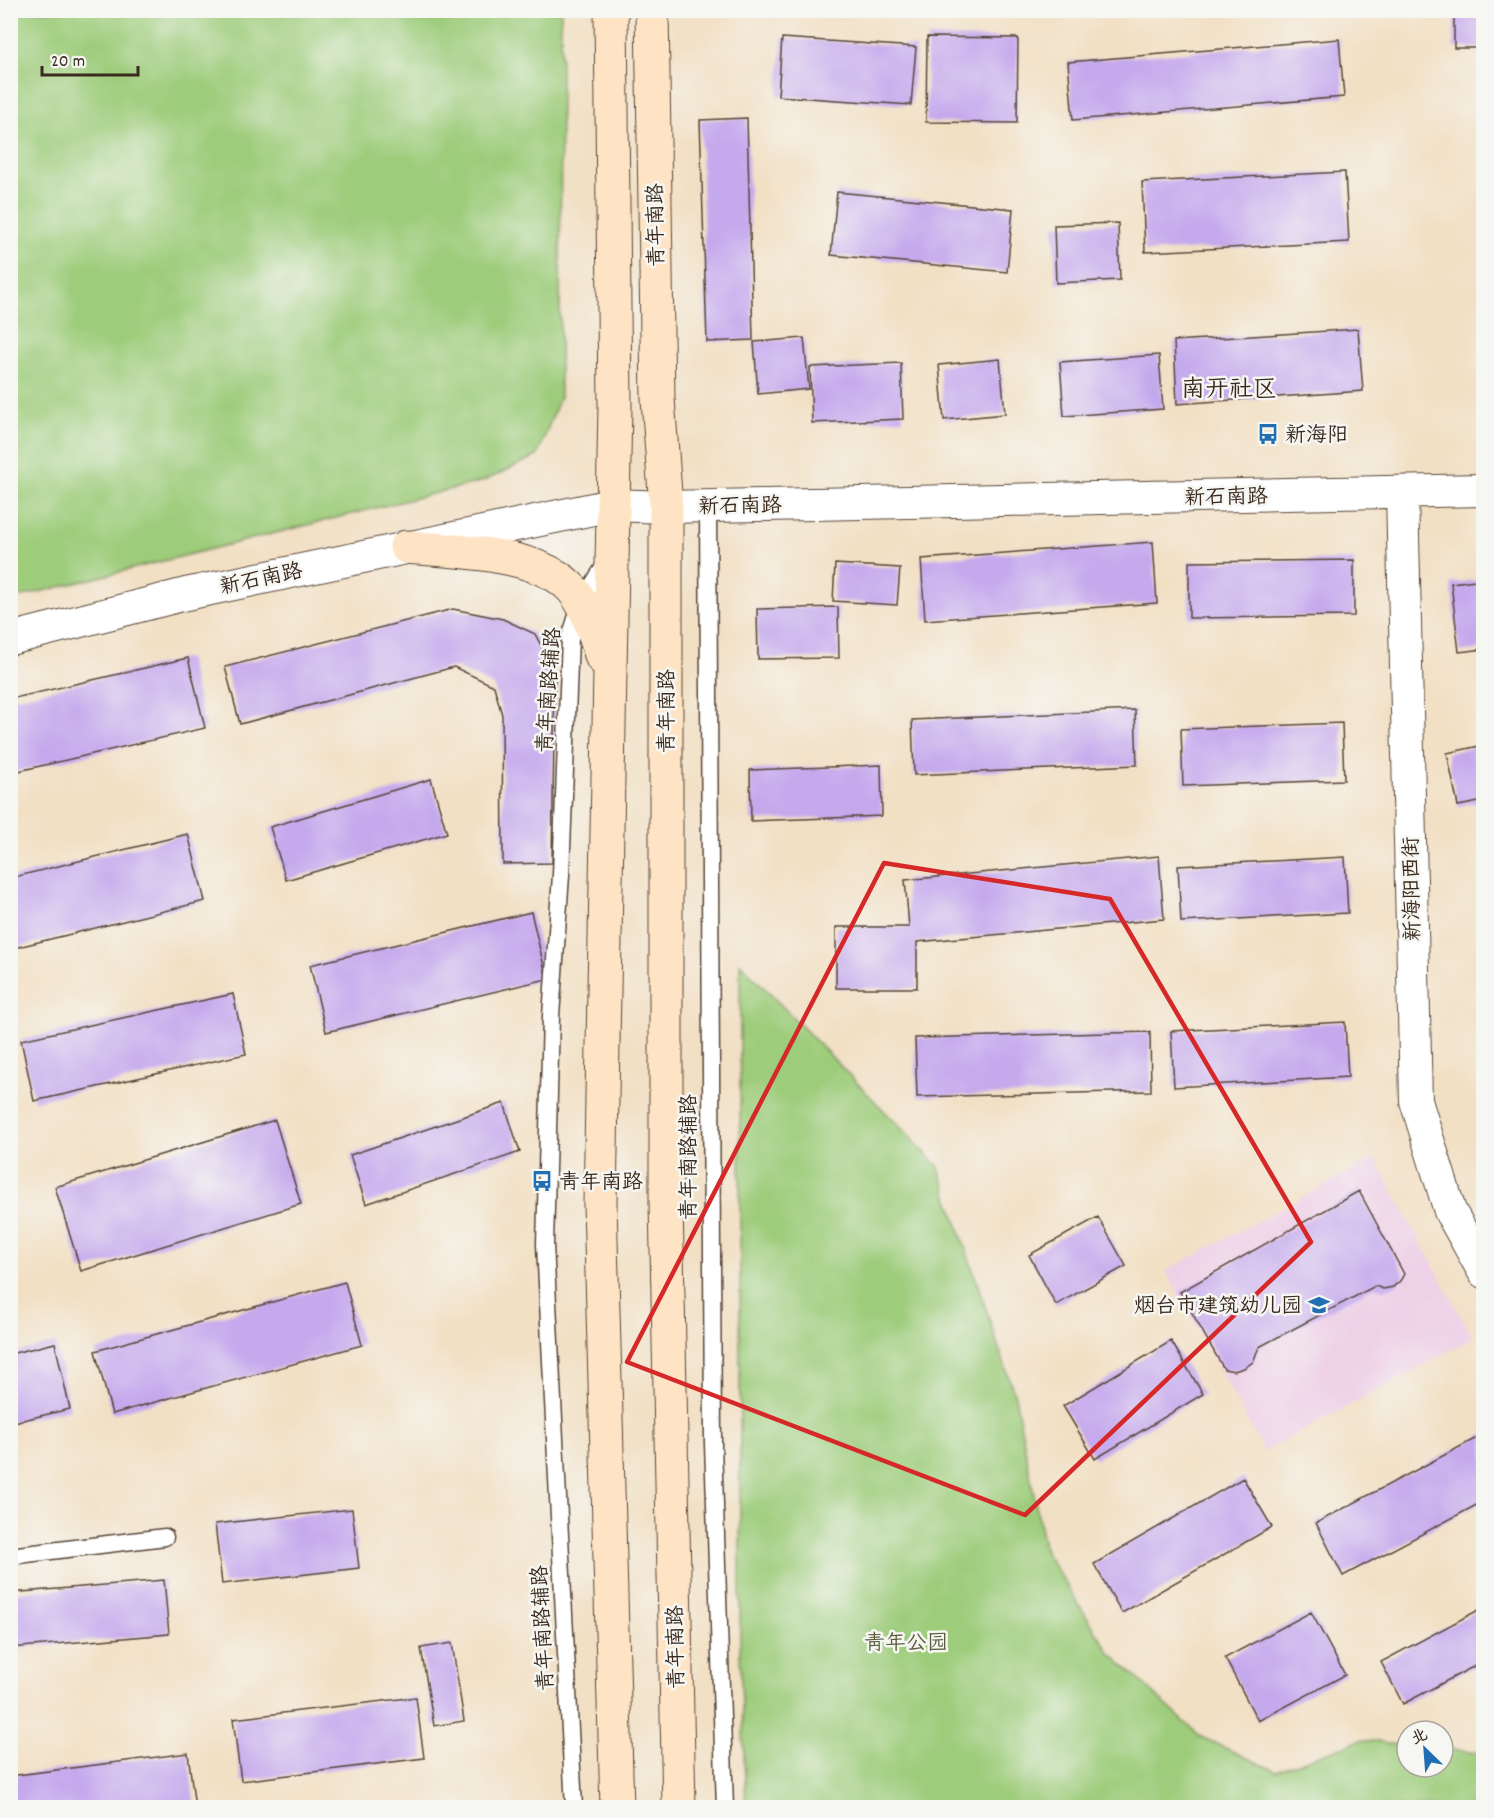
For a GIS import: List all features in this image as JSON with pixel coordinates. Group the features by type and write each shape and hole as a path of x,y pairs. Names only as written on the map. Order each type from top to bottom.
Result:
{"main road":[{"name":"青年南路","path":"611,10 615,405 600,1204 617,1808"},
{"name":"青年南路","path":"652,10 658,399 666,507 666,1203 679,1808"},
{"path":"406,547 456,551 525,564 549,572 563,581 581,603 596,637 609,681"}],"street":[{"name":"新石南路","path":"10,639 186,594 612,505 666,507 1484,490"},
{"name":"新海阳西街","path":"1402,492 1416,1101 1450,1211 1484,1272"}],"lane":[{"name":"青年南路辅路","path":"708,506 712,1444 725,1808"},
{"name":"青年南路辅路","path":"574,1808 545,1245 551,1016 561,875 570,638 581,603 611,556"},
{"path":"10,1556 165,1537"}],"highlighted area":[{"path":"884,863 1110,899 1311,1242 1025,1515 627,1362"}],"shaded area":[{"name":"烟台市建筑幼儿园","path":"1375,1158 1473,1338 1264,1452 1166,1271"}],"green space":[{"path":"10,11 561,11 560,397 537,456 484,481 11,599"},
{"name":"青年公园","path":"740,963 938,1166 1015,1396 1045,1552 1110,1653 1201,1737 1276,1771 1361,1740 1395,1744 1395,1779 1455,1779 1455,1750 1479,1753 1483,1762 1483,1807 746,1807 740,1656"}],"building":[{"path":"1454,10 1484,10 1484,48 1454,48"},
{"path":"927,37 1018,38 1017,123 926,122"},
{"path":"782,38 916,47 911,105 778,96"},
{"path":"1339,39 1344,97 1073,120 1068,62"},
{"path":"747,118 753,340 707,342 700,120"},
{"path":"1345,172 1349,242 1145,252 1142,182"},
{"path":"837,192 1013,209 1007,272 831,255"},
{"path":"1118,223 1120,280 1056,283 1054,225"},
{"path":"1358,329 1363,391 1177,404 1174,341"},
{"path":"804,338 809,389 758,394 754,342"},
{"path":"1159,355 1163,409 1064,416 1060,362"},
{"path":"1000,359 1005,414 944,420 939,365"},
{"path":"901,363 903,419 812,423 810,367"},
{"path":"1153,542 1157,603 925,620 921,559"},
{"path":"1354,560 1354,616 1189,618 1189,562"},
{"path":"835,564 900,568 897,605 833,601"},
{"path":"1484,579 1484,649 1459,652 1451,583"},
{"path":"838,607 839,658 758,659 757,609"},
{"path":"453,609 503,619 535,634 555,672 552,863 503,864 502,715 494,686 454,667 240,724 225,667"},
{"path":"188,658 205,728 10,773 10,699"},
{"path":"1135,710 1137,765 914,775 912,720"},
{"path":"1342,723 1344,780 1183,786 1181,729"},
{"path":"1484,745 1484,801 1458,806 1447,753"},
{"path":"881,765 882,816 751,821 750,770"},
{"path":"431,779 447,833 286,880 270,827"},
{"path":"188,834 205,901 10,949 10,878"},
{"path":"1159,856 1164,919 917,942 917,988 836,988 836,927 909,927 905,880"},
{"path":"1345,857 1348,913 1181,922 1178,866"},
{"path":"531,912 547,979 326,1032 310,965"},
{"path":"233,994 246,1054 34,1101 21,1040"},
{"path":"1345,1022 1348,1077 1174,1087 1171,1031"},
{"path":"1150,1032 1151,1091 917,1097 915,1038"},
{"path":"504,1103 520,1152 366,1204 350,1155"},
{"path":"275,1120 301,1204 81,1271 55,1187"},
{"path":"1359,1191 1404,1274 1400,1281 1393,1287 1383,1289 1375,1286 1259,1347 1253,1362 1244,1368 1234,1371 1224,1369 1180,1292"},
{"path":"1098,1217 1126,1266 1056,1305 1029,1255"},
{"path":"345,1282 362,1345 112,1414 95,1351"},
{"path":"1171,1341 1203,1394 1095,1459 1063,1406"},
{"path":"55,1343 70,1409 10,1423 10,1354"},
{"path":"1484,1434 1484,1501 1343,1576 1316,1523"},
{"path":"1243,1478 1272,1527 1122,1613 1094,1564"},
{"path":"352,1509 359,1568 222,1584 215,1524"},
{"path":"164,1580 169,1634 10,1648 10,1593"},
{"path":"1484,1607 1484,1661 1403,1704 1381,1662"},
{"path":"1311,1612 1345,1675 1258,1721 1225,1658"},
{"path":"452,1643 464,1721 434,1726 421,1648"},
{"path":"416,1697 424,1758 241,1781 233,1719"},
{"path":"188,1753 195,1808 10,1808 10,1776"}],"place":[{"name":"新海阳","path":"1268,434"},
{"name":"青年南路","path":"542,1181"},
{"name":"烟台市建筑幼儿园","path":"1319,1305"}],"district":[{"name":"南开社区","path":"1229,388"}]}
